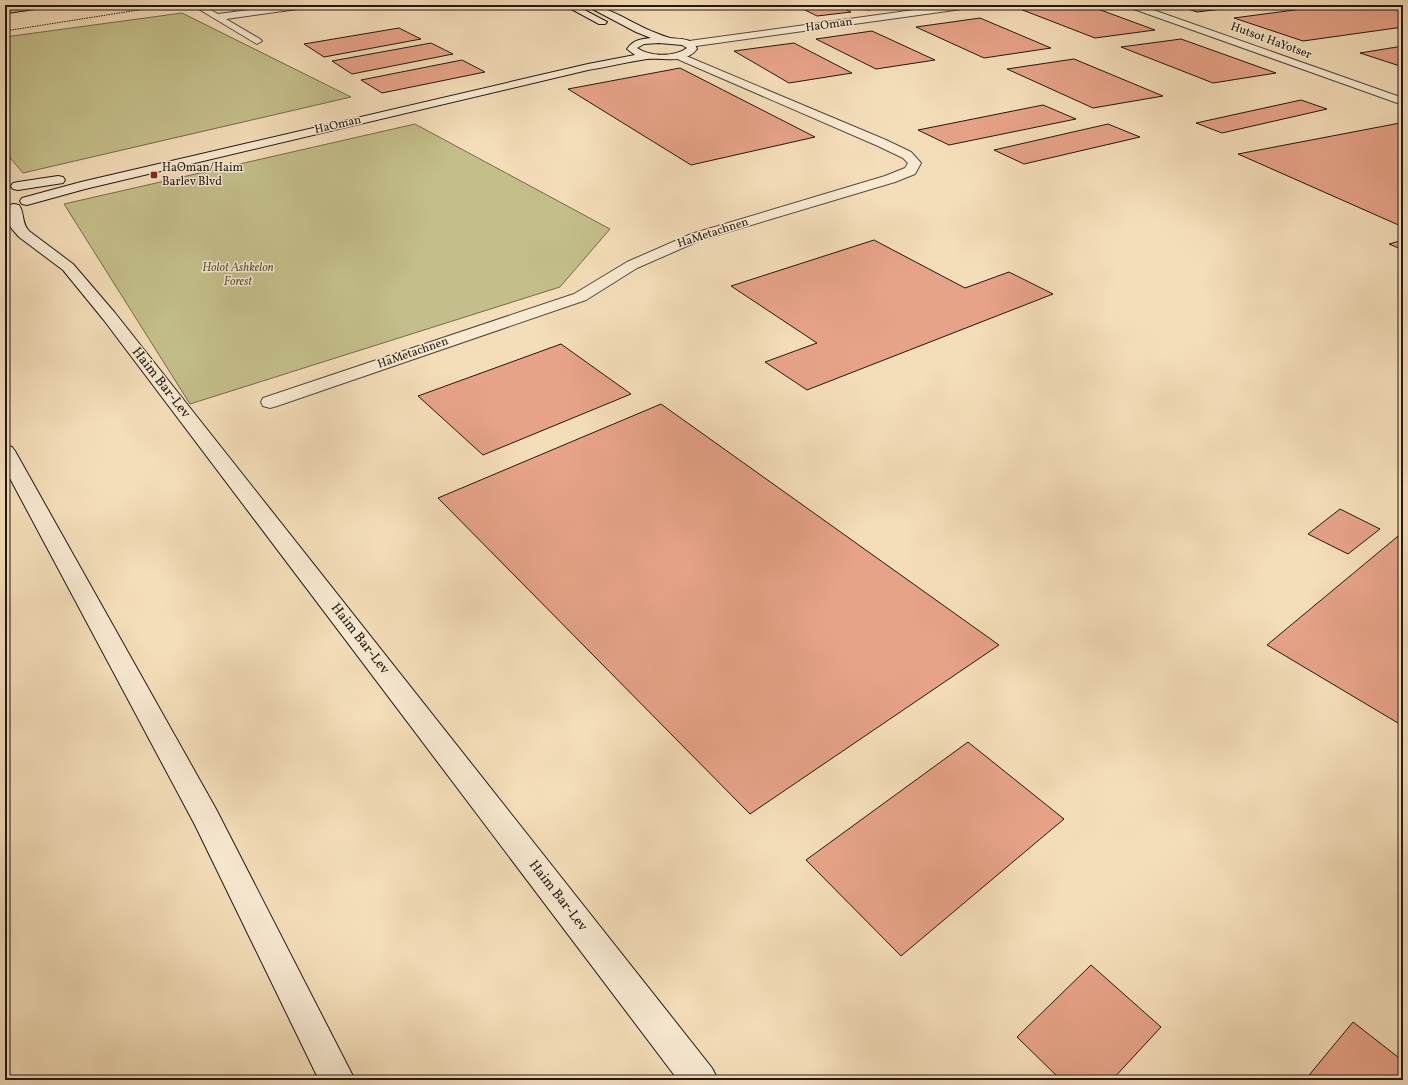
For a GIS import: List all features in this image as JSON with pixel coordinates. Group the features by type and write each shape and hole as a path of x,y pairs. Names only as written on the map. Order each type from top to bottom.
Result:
{"street":[{"path":"196,5 257,41"},
{"path":"218,17 305,5"},
{"path":"568,5 621,32"},
{"path":"589,5 639,30 667,40"},
{"name":"HaOman","path":"11,194 73,177 422,96 635,44 667,40 689,44 969,5"},
{"name":"Hutsot HaYotser","path":"1131,5 1403,102"},
{"path":"635,44 637,54 649,56 679,56 690,52 692,47 689,44"},
{"name":"HaOman","path":"11,194 89,184 588,67 649,56"},
{"name":"HaMetachnen","path":"270,402 580,298 632,265 696,237 890,179 910,171 915,163 907,155 679,56"},
{"name":"Haim Bar-Lev","path":"11,194 17,226 24,234 68,267 109,316 700,1080"},
{"path":"5,451 206,818 337,1080"}],"path":[{"path":"5,31 170,5"}],"green space":[{"path":"182,13 351,97 23,173 5,152 5,37"},
{"name":"Holot Ashkelon Forest","path":"415,124 610,229 560,287 190,404 64,204"}],"building":[{"path":"5,5 64,5 5,14"},
{"path":"229,5 264,5 264,6 233,10"},
{"path":"795,5 836,5 851,12 817,16"},
{"path":"858,5 903,5 868,10"},
{"path":"1050,5 1087,5 1155,30 1095,38 1020,9"},
{"path":"1176,5 1256,5 1197,12"},
{"path":"1332,5 1403,5 1403,27 1303,41 1234,18"},
{"path":"980,18 1051,48 984,58 916,27"},
{"path":"399,28 421,39 324,57 304,44"},
{"path":"872,31 935,60 876,69 816,39"},
{"path":"1181,39 1276,73 1213,83 1121,47"},
{"path":"431,43 453,54 352,74 332,61"},
{"path":"794,43 852,73 789,83 734,51"},
{"path":"1403,46 1403,67 1360,53"},
{"path":"1074,59 1163,96 1093,108 1007,69"},
{"path":"462,60 485,72 382,93 361,80"},
{"path":"680,68 815,137 691,165 568,89"},
{"path":"1301,100 1327,109 1222,133 1196,123"},
{"path":"1043,105 1076,119 949,145 918,130"},
{"path":"1400,123 1403,124 1403,227 1238,154"},
{"path":"1108,124 1140,137 1024,164 994,150"},
{"path":"874,240 965,288 1009,272 1053,294 807,390 765,362 817,343 731,286"},
{"path":"1403,240 1403,250 1389,244"},
{"path":"561,344 631,394 483,455 418,396"},
{"path":"661,404 999,645 750,814 438,498"},
{"path":"1340,509 1380,529 1348,554 1308,534"},
{"path":"1403,532 1403,726 1267,645"},
{"path":"968,742 1064,819 901,956 806,860"},
{"path":"1091,965 1161,1027 1112,1080 1061,1080 1017,1037"},
{"path":"1353,1022 1403,1061 1403,1080 1305,1080"}],"place":[{"name":"HaOman/Haim Barlev Blvd","path":"154,175"}]}
